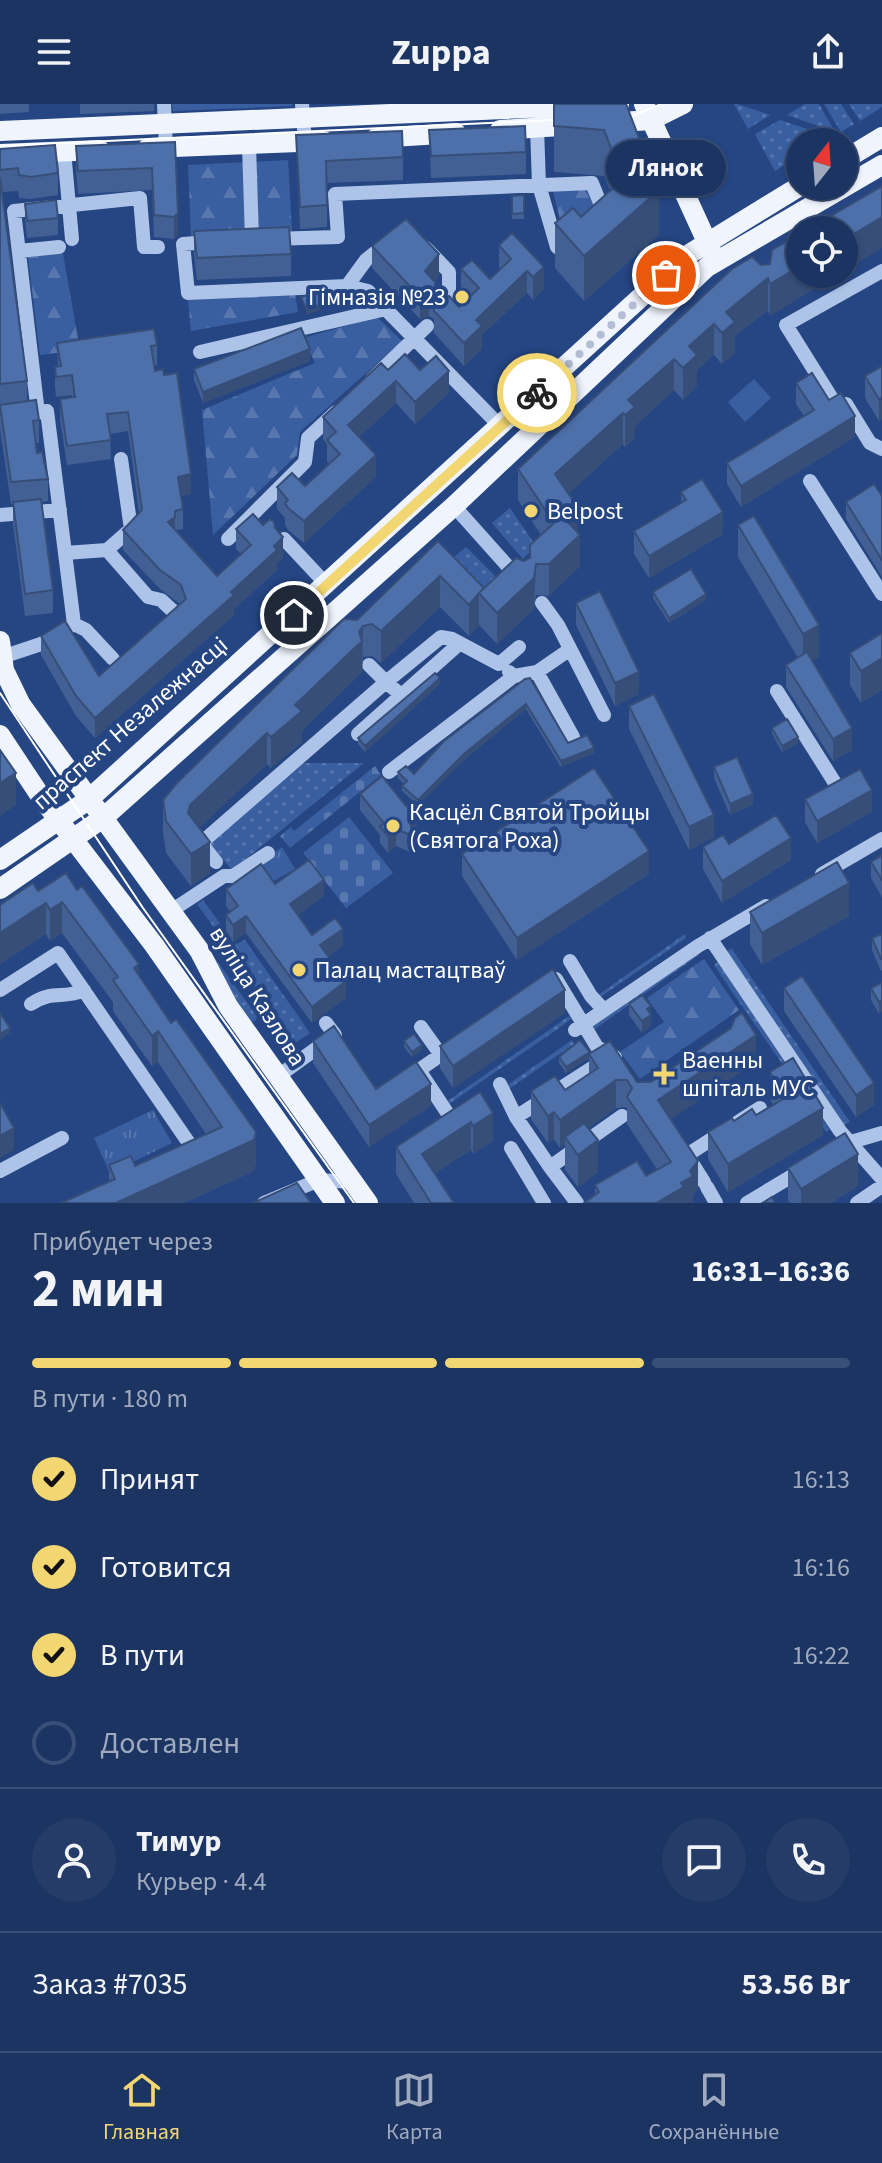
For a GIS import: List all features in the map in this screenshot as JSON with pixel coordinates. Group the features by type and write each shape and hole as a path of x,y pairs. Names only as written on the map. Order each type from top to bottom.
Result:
{"main road":[{"path":"0,131 165,114 619,104"},
{"path":"0,154 249,145 537,128 683,104"},
{"path":"648,112 716,262"},
{"path":"858,152 882,137"},
{"path":"0,889 103,818 332,623 716,262 882,165"},
{"name":"праспект Незалежнасці","path":"0,860 60,822 88,800 686,256 786,194"},
{"name":"вуліца Казлова","path":"1,649 15,696 199,950 228,1006 368,1203"},
{"path":"0,735 60,822 154,945 335,1203"}],"street":[{"path":"303,110 305,142"},
{"path":"165,114 166,148"},
{"path":"537,128 539,185 557,247 581,241"},
{"path":"239,240 249,145"},
{"path":"19,251 66,243 69,204 64,151"},
{"path":"501,427 368,291 347,286 188,293 183,244 338,237 335,194 592,183 607,217 598,225"},
{"path":"38,413 14,211 140,198 144,247 158,247"},
{"path":"347,286 366,260 397,236"},
{"path":"418,239 449,272 449,304 442,311"},
{"path":"735,250 749,267"},
{"path":"882,271 786,325 870,443 882,449"},
{"path":"200,352 386,309"},
{"path":"228,539 263,515 305,462 308,438 427,326"},
{"path":"0,417 47,411 74,624"},
{"path":"65,553 107,550 131,529 121,459"},
{"path":"810,481 882,594"},
{"path":"454,506 523,583"},
{"path":"0,515 60,510"},
{"path":"284,539 327,585"},
{"path":"107,550 148,597 161,600 174,612"},
{"path":"542,603 558,625 604,715"},
{"path":"1,649 41,644 74,624"},
{"path":"74,624 86,630 113,659"},
{"path":"216,862 201,843 441,637 460,643 499,664 514,676"},
{"path":"358,734 460,643"},
{"path":"499,664 519,647"},
{"path":"389,772 514,676 537,672 569,650"},
{"path":"369,665 401,695"},
{"path":"537,672 573,737"},
{"path":"777,691 840,791"},
{"path":"808,882 882,839"},
{"path":"171,911 224,876 233,876 268,853"},
{"path":"579,1027 710,938 780,898"},
{"path":"710,938 841,1146 882,1179"},
{"path":"0,990 58,953 193,1149 166,1161"},
{"path":"570,961 591,996 604,1010"},
{"path":"516,1117 617,1060 597,1047 579,1027 555,976 543,984"},
{"path":"31,1004 48,993 73,995 84,990"},
{"path":"277,1077 335,1035 326,1023"},
{"path":"421,1027 441,1055"},
{"path":"450,1117 412,1074 463,1040"},
{"path":"500,1084 516,1117 577,1203"},
{"path":"716,1203 687,1155 760,1108"},
{"path":"550,1167 622,1116"},
{"path":"841,1146 882,1133"},
{"path":"0,1171 62,1138"},
{"path":"511,1148 544,1203"},
{"path":"747,1203 810,1165"},
{"path":"264,1203 319,1180 351,1182"},
{"path":"857,1203 882,1186"}],"green space":[{"path":"172,104 292,104 292,106 173,111"},
{"path":"734,104 737,104 770,115 748,129"},
{"path":"805,104 819,104 833,128 824,128 787,115"},
{"path":"824,104 841,104 854,124 839,128"},
{"path":"849,104 882,104 882,107 860,121"},
{"path":"780,120 804,128 786,128 786,164 775,171 755,134"},
{"path":"288,160 292,231 191,236 188,165"},
{"path":"588,185 601,217 565,240 552,187"},
{"path":"63,254 80,350 40,355 28,257"},
{"path":"295,294 298,312 191,331 188,300"},
{"path":"377,317 402,341 300,432 297,455 213,535 202,410 315,363 303,338"},
{"path":"754,379 771,398 745,422 728,402"},
{"path":"510,508 536,546 523,559 492,523"},
{"path":"466,547 501,582 482,600 446,564"},
{"path":"304,763 364,763 232,870 208,843"},
{"path":"375,766 381,775 290,848 280,836 291,827 294,831"},
{"path":"349,817 393,873 346,908 303,853"},
{"path":"282,847 295,869 270,883 229,896 226,891"},
{"path":"203,900 224,929 218,933 197,904"},
{"path":"685,934 686,938 600,997 598,995"},
{"path":"245,940 310,1033 295,1043 227,948"},
{"path":"732,949 850,1122 843,1125 726,951"},
{"path":"209,950 257,1016 256,1020 248,1024"},
{"path":"698,952 699,955 592,1031 593,1023"},
{"path":"704,959 739,1010 640,1079 620,1052 664,1022 647,998"},
{"path":"718,962 830,1130 826,1132 714,965"},
{"path":"569,1016 571,1019 559,1028 449,1104 446,1102"},
{"path":"572,1040 574,1044 506,1091 506,1086"},
{"path":"153,1110 172,1143 110,1173 94,1138"}],"building":[{"path":"554,104 626,104 659,190 584,256 555,223 573,208 581,217 623,179 604,130 554,126"},
{"path":"525,126 526,152 431,156 429,130"},
{"path":"402,131 403,157 326,161 327,205 300,207 296,135"},
{"path":"175,142 178,213 174,217 154,215 152,168 78,171 76,146"},
{"path":"55,145 58,173 31,177 19,175 18,168 0,170 0,149"},
{"path":"0,178 27,381 0,384"},
{"path":"882,186 882,217 858,232 858,216 831,216"},
{"path":"524,195 524,213 512,214 512,196"},
{"path":"56,200 58,218 27,221 25,204"},
{"path":"406,219 439,254 425,271 435,282 434,295 440,299 449,296 459,307 479,288 461,269 472,260 490,279 511,259 499,245 512,233 544,267 533,277 527,271 476,320 482,326 464,343 434,311 435,298 429,294 420,297 372,246"},
{"path":"289,227 291,254 197,258 194,231"},
{"path":"786,242 786,274 770,284 768,278 726,312 735,322 722,333 714,324 689,346 697,355 683,368 674,359 628,400 635,407 625,415 623,413 555,474 578,508 564,518 580,535 549,564 536,564 534,578 497,613 479,593 469,605 440,576 381,631 372,624 363,626 359,632 362,641 295,705 302,711 271,737 267,733 190,805 188,813 210,842 191,854 166,821 163,800 176,784 344,619 357,620 438,541 484,588 480,592 516,558 524,561 530,558 530,545 554,523 518,469 732,269 752,257 761,265 770,264 772,250"},
{"path":"319,292 323,304 306,309 301,297"},
{"path":"301,328 310,349 203,392 194,369"},
{"path":"154,329 157,345 151,346 155,371 163,369 164,375 177,373 191,474 178,477 183,509 175,511 175,517 168,522 217,576 251,545 236,529 253,514 263,525 270,519 274,522 283,537 274,546 277,550 231,592 234,595 95,718 76,696 41,636 65,621 99,676 186,599 181,585 160,570 123,530 142,510 128,412 107,414 111,440 67,446 60,399 75,397 72,375 56,377 55,367 61,366 57,343"},
{"path":"405,354 420,370 436,356 449,371 415,402 396,381 348,425 376,455 304,521 288,508 285,503 288,500 277,487 292,473 305,486 340,454 327,440 336,432 323,417 381,363 388,370"},
{"path":"882,366 882,397 879,399 865,376"},
{"path":"812,373 829,400 841,393 855,416 741,486 727,463 814,410 796,383"},
{"path":"36,400 39,420 33,421 37,453 42,452 48,479 11,482 0,405"},
{"path":"702,479 723,512 649,556 634,531 686,500 681,492"},
{"path":"874,484 882,496 882,560 846,502"},
{"path":"41,499 53,590 25,594 13,502"},
{"path":"754,516 819,625 803,634 738,525"},
{"path":"691,569 706,594 669,618 653,592"},
{"path":"600,591 639,672 615,683 576,603"},
{"path":"882,633 882,658 861,671 850,653"},
{"path":"807,652 852,728 833,739 786,665"},
{"path":"435,673 440,678 365,746 358,738"},
{"path":"530,678 568,743 587,735 594,748 561,761 526,704 465,753 418,800 402,786 407,781 398,772 406,766 414,774 444,741"},
{"path":"654,694 714,815 689,827 629,706"},
{"path":"787,719 798,737 782,746 772,728"},
{"path":"0,750 16,773 0,783"},
{"path":"737,757 753,794 730,804 714,767"},
{"path":"594,768 649,851 517,938 462,854"},
{"path":"860,769 872,790 817,821 805,799"},
{"path":"382,776 406,806 409,803 417,813 409,818 413,836 396,829 388,836 380,826 384,823 360,794"},
{"path":"776,815 791,838 722,881 703,847 723,835 729,844"},
{"path":"882,855 882,880 871,862"},
{"name":"Палац мастацтваў","path":"309,860 324,880 290,904 312,935 335,918 343,929 320,945 346,981 312,1007 246,916 233,925 226,915 238,906 226,889 261,864 275,884"},
{"path":"837,862 849,883 762,933 750,912"},
{"path":"66,873 77,890 82,886 139,964 134,968 171,1023 176,1019 256,1132 254,1140 116,1203 61,1203 115,1179 109,1165 131,1156 135,1166 222,1127 158,1031 152,1036 113,980 118,977 62,902 50,910 46,903 0,933 0,905 33,883 38,891"},
{"path":"882,934 882,959 881,959 872,938"},
{"path":"553,969 565,990 453,1066 440,1046"},
{"path":"802,976 874,1083 856,1095 784,988"},
{"path":"881,983 882,1001 879,1002 871,988"},
{"path":"642,995 651,1006 647,1009 651,1015 642,1021 629,1004"},
{"path":"0,1013 10,1028 0,1034"},
{"path":"742,1013 756,1035 658,1100 698,1161 690,1171 693,1176 681,1183 684,1187 656,1203 584,1203 599,1192 595,1185 637,1161 646,1176 671,1162 627,1097 632,1088 627,1080 616,1080 560,1120 554,1112 548,1116 531,1091 555,1076 565,1090 598,1068 589,1054 610,1041 637,1082 651,1082 731,1028 735,1018"},
{"path":"334,1026 376,1089 416,1062 431,1084 369,1125 313,1041"},
{"path":"414,1034 422,1045 412,1052 404,1041"},
{"path":"580,1040 590,1052 566,1067 559,1057"},
{"path":"793,1058 823,1108 728,1164 708,1132 752,1109 756,1115 785,1098 770,1072"},
{"path":"480,1092 493,1113 473,1126 471,1122 422,1154 454,1203 431,1203 396,1147"},
{"path":"0,1103 14,1128 0,1136"},
{"path":"584,1123 598,1140 578,1155 565,1137"},
{"path":"845,1133 858,1154 801,1189 788,1168"},
{"path":"297,1183 311,1203 253,1203"}],"tram line":[{"path":"607,118 630,117 661,104"},
{"path":"0,146 575,119"},
{"path":"0,693 143,908 354,1203"}],"way so far":[{"path":"537,393 666,275"}],"place":[{"name":"Лянок","path":"666,275"},
{"name":"Гімназія №23","path":"462,297"},
{"name":"Belpost","path":"531,511"},
{"name":"Касцёл Святой Тройцы (Святога Роха)","path":"393,826"},
{"name":"Палац мастацтваў","path":"299,970"},
{"name":"Ваенны шпіталь МУС","path":"664,1074"}],"route":[{"path":"294,615 537,393"}]}
